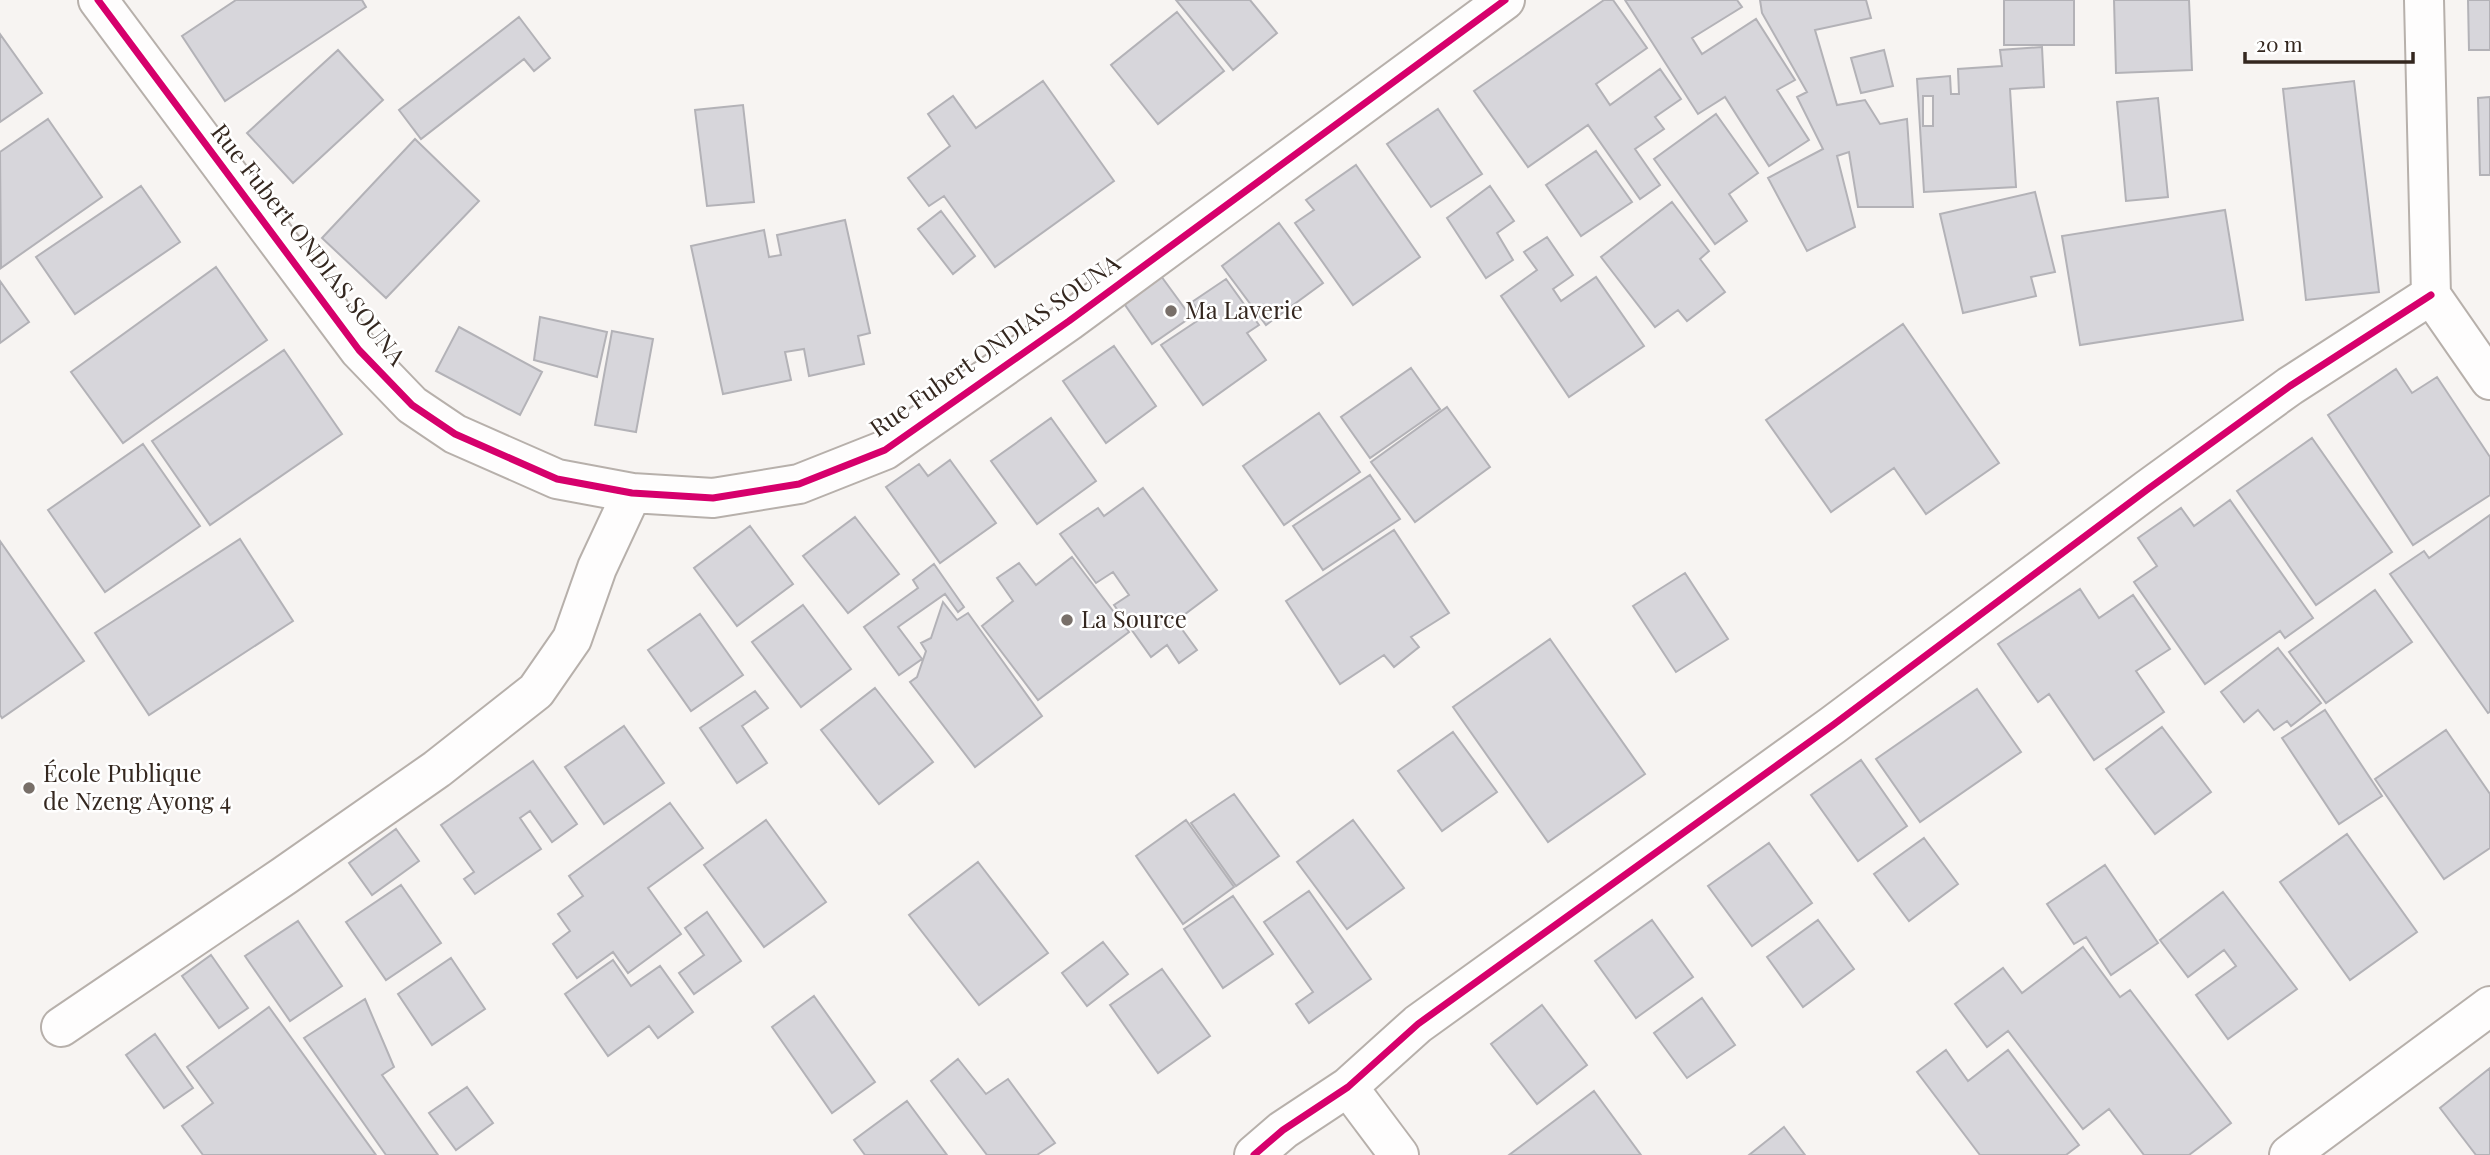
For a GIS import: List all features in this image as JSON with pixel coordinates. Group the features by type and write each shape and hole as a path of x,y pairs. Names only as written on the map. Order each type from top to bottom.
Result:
{"street":[{"name":"Rue Fubert ONDIAS SOUNA","path":"98,0 359,350 412,405 455,434 557,479 632,493 713,498 799,484 885,450 1069,321 1505,0"},
{"path":"2424,0 2431,295 2490,380"},
{"path":"1254,1155 1283,1130 1349,1087 1418,1024 1833,725 2148,489 2290,386 2431,295"},
{"path":"61,1027 437,769 536,691 572,639 597,568 632,493"},
{"path":"2289,1155 2490,1006"},
{"path":"1349,1087 1399,1155"}],"building":[{"path":"236,0 362,0 366,7 225,101 182,36"},
{"path":"1176,0 1250,0 1277,33 1233,70"},
{"path":"1604,0 1613,0 1647,48 1596,84 1610,105 1660,69 1681,99 1655,117 1664,129 1635,149 1660,185 1640,199 1588,125 1528,167 1474,91"},
{"path":"1625,0 1737,0 1742,7 1692,38 1702,54 1756,19 1795,80 1777,90 1809,140 1769,166 1725,97 1698,114"},
{"path":"1760,0 1866,0 1871,18 1815,30 1837,105 1865,100 1880,124 1907,119 1913,207 1858,207 1849,152 1837,156 1855,227 1807,251 1768,178 1823,149 1797,97 1807,92 1762,13"},
{"path":"2004,0 2074,0 2074,45 2004,45"},
{"path":"2114,0 2189,0 2192,70 2116,73"},
{"path":"2468,0 2490,0 2490,50 2469,50"},
{"path":"1177,12 1224,71 1158,124 1111,65"},
{"path":"519,17 550,58 534,71 524,59 421,139 399,110"},
{"path":"0,34 42,93 0,122"},
{"path":"2042,47 2044,87 2010,89 2016,187 1924,192 1917,79 1950,76 1951,94 1959,94 1958,69 2002,66 2000,50","holes":["1923,96 1933,96 1933,126 1923,126"]},
{"path":"338,50 383,100 293,183 247,133"},
{"path":"1884,50 1893,86 1861,93 1851,58"},
{"path":"1043,81 1114,181 995,267 944,196 929,206 908,178 950,146 928,114 953,96 976,128"},
{"path":"2354,81 2379,292 2306,300 2283,89"},
{"path":"2490,97 2490,175 2480,175 2478,98"},
{"path":"2158,98 2168,197 2126,201 2117,102"},
{"path":"743,105 754,202 707,206 695,110"},
{"path":"1438,109 1482,174 1431,207 1387,144"},
{"path":"1716,114 1758,173 1729,194 1747,221 1715,244 1654,159"},
{"path":"48,119 102,197 1,268 0,152"},
{"path":"415,139 479,201 386,298 322,238"},
{"path":"1596,151 1632,202 1581,236 1546,185"},
{"path":"1356,165 1420,257 1353,305 1295,223 1314,210 1306,200"},
{"path":"141,186 180,242 75,314 36,257"},
{"path":"1490,186 1514,221 1497,233 1513,260 1486,278 1447,218"},
{"path":"2035,192 2055,272 2031,277 2036,296 1963,313 1940,214"},
{"path":"1672,202 1709,251 1700,259 1725,292 1687,321 1678,310 1655,327 1601,257"},
{"path":"2225,210 2243,320 2080,345 2062,236"},
{"path":"941,211 975,256 953,274 918,229"},
{"path":"845,220 870,333 858,336 864,364 809,376 804,349 785,352 791,380 723,394 691,246 764,230 769,257 781,255 777,235"},
{"path":"1279,223 1323,283 1266,325 1222,266"},
{"path":"1547,237 1573,275 1553,289 1561,301 1596,277 1644,346 1569,397 1501,296 1537,270 1524,252"},
{"path":"216,267 267,340 123,443 71,372"},
{"path":"1161,276 1191,317 1152,344 1123,302"},
{"path":"1226,279 1259,325 1247,333 1266,360 1203,405 1161,345 1203,317 1192,302"},
{"path":"0,281 29,322 0,343"},
{"path":"540,317 607,332 597,377 534,360"},
{"path":"1903,324 1999,463 1926,514 1894,468 1831,512 1766,420"},
{"path":"459,327 542,372 520,415 436,371"},
{"path":"612,331 653,339 636,432 595,425"},
{"path":"1114,346 1156,406 1106,443 1063,381"},
{"path":"284,350 342,434 210,525 152,441"},
{"path":"1411,368 1440,409 1370,458 1341,417"},
{"path":"2396,369 2412,393 2437,377 2490,457 2490,495 2413,545 2328,415"},
{"path":"1447,407 1490,467 1415,522 1371,462"},
{"path":"1319,413 1360,472 1284,525 1243,466"},
{"path":"1051,418 1096,481 1037,524 991,461"},
{"path":"2312,438 2392,552 2316,605 2237,491"},
{"path":"143,444 200,526 105,592 48,510"},
{"path":"950,460 996,523 940,563 886,487 919,464 928,476"},
{"path":"1370,475 1400,519 1323,570 1293,526"},
{"path":"1143,488 1217,590 1176,621 1197,650 1179,663 1167,645 1151,657 1114,605 1129,595 1113,572 1096,583 1060,534 1098,508 1104,516"},
{"path":"2230,500 2313,618 2285,638 2280,631 2205,684 2134,582 2157,566 2138,538 2181,508 2194,526"},
{"path":"2490,515 2488,713 2390,574 2424,551 2429,558"},
{"path":"855,517 899,574 848,613 803,556"},
{"path":"750,526 793,584 737,626 694,568"},
{"path":"1394,530 1449,613 1411,637 1419,647 1394,667 1384,655 1340,684 1286,601"},
{"path":"240,539 293,621 149,715 95,633"},
{"path":"0,541 84,661 2,718 0,715"},
{"path":"1072,557 1129,632 1038,700 982,626 1013,601 997,578 1019,563 1036,585"},
{"path":"934,564 964,607 958,612 945,594 898,627 922,659 899,675 864,627 918,588 913,580"},
{"path":"1685,573 1728,639 1676,672 1633,606"},
{"path":"2080,589 2099,618 2133,595 2170,649 2136,671 2164,712 2094,760 2049,694 2038,702 1998,644"},
{"path":"2375,590 2412,642 2326,703 2289,652"},
{"path":"943,602 957,620 968,613 1042,716 975,767 910,682 917,677 926,651 921,643 931,638"},
{"path":"803,605 851,669 801,707 752,642"},
{"path":"700,614 743,675 691,711 648,650"},
{"path":"1550,639 1645,774 1548,842 1453,707"},
{"path":"2278,648 2321,703 2291,726 2287,721 2274,730 2258,710 2244,722 2221,692"},
{"path":"875,688 933,762 879,804 821,730"},
{"path":"1977,689 2021,752 1920,822 1876,759"},
{"path":"755,691 768,708 742,726 767,763 737,783 700,728"},
{"path":"2325,710 2382,796 2339,824 2282,738"},
{"path":"624,726 664,783 604,824 565,767"},
{"path":"2162,727 2211,792 2155,834 2106,769"},
{"path":"2446,730 2490,794 2490,848 2444,879 2375,779"},
{"path":"1453,732 1497,792 1442,831 1398,771"},
{"path":"1861,760 1907,826 1858,861 1811,795"},
{"path":"533,761 577,824 552,842 530,811 520,818 541,849 475,894 464,879 474,872 441,825"},
{"path":"1234,794 1279,856 1236,886 1191,823"},
{"path":"670,803 703,848 648,888 681,934 628,973 613,952 577,978 553,944 570,931 558,914 583,896 569,876"},
{"path":"766,820 826,902 764,947 704,865"},
{"path":"1186,820 1234,887 1183,924 1136,856"},
{"path":"1353,820 1404,888 1347,929 1297,862"},
{"path":"396,829 419,861 372,895 349,863"},
{"path":"2347,834 2417,932 2350,980 2280,882"},
{"path":"1924,838 1958,884 1909,921 1874,874"},
{"path":"1769,843 1812,903 1752,946 1708,886"},
{"path":"978,862 1048,953 979,1005 909,915"},
{"path":"2105,865 2158,943 2111,975 2086,937 2074,944 2047,904"},
{"path":"401,885 441,943 386,980 346,922"},
{"path":"1309,891 1371,979 1309,1023 1296,1004 1313,992 1264,922"},
{"path":"2223,892 2297,989 2228,1039 2196,995 2236,966 2224,950 2188,977 2160,940"},
{"path":"1233,896 1273,954 1223,988 1184,929"},
{"path":"707,912 741,961 694,994 679,973 704,955 685,928"},
{"path":"1652,920 1693,977 1636,1018 1595,961"},
{"path":"1818,920 1854,969 1803,1007 1767,957"},
{"path":"298,921 342,986 290,1021 245,956"},
{"path":"1103,942 1128,974 1087,1006 1062,973"},
{"path":"2083,947 2120,997 2130,990 2231,1123 2189,1155 2144,1155 2109,1109 2083,1129 2008,1031 1987,1047 1955,1004 2003,968 2022,993"},
{"path":"211,955 248,1008 219,1028 182,976"},
{"path":"451,958 485,1009 432,1045 398,994"},
{"path":"613,960 631,986 660,966 693,1012 658,1038 649,1026 608,1056 565,994"},
{"path":"1162,969 1210,1036 1158,1073 1110,1005"},
{"path":"814,996 875,1082 832,1113 772,1027"},
{"path":"1702,998 1735,1045 1687,1078 1654,1033"},
{"path":"365,999 394,1067 382,1075 438,1155 386,1155 304,1038"},
{"path":"1542,1005 1587,1065 1537,1104 1491,1044"},
{"path":"269,1007 376,1155 203,1155 182,1126 213,1103 187,1067"},
{"path":"155,1034 193,1088 164,1108 126,1055"},
{"path":"1946,1050 1968,1081 2008,1050 2079,1145 2066,1155 1980,1155 1917,1072"},
{"path":"958,1059 986,1094 1008,1079 1055,1143 1037,1155 987,1155 931,1081"},
{"path":"2490,1068 2490,1155 2476,1155 2440,1108"},
{"path":"467,1087 493,1123 456,1150 429,1113"},
{"path":"1594,1091 1641,1155 1509,1155"},
{"path":"907,1101 947,1155 865,1155 854,1140"},
{"path":"1784,1127 1805,1155 1749,1155"}],"cycle path":[{"path":"98,0 359,350 412,405 455,434 557,479 632,493 713,498 799,484 885,450 1069,321 1505,0"},
{"path":"1254,1155 1283,1130 1348,1087 1418,1024 1833,725 2148,489 2290,386 2431,295"}],"place":[{"name":"Ma Laverie","path":"1171,311"},
{"name":"La Source","path":"1067,620"},
{"name":"École Publique de Nzeng Ayong 4","path":"29,788"}]}
